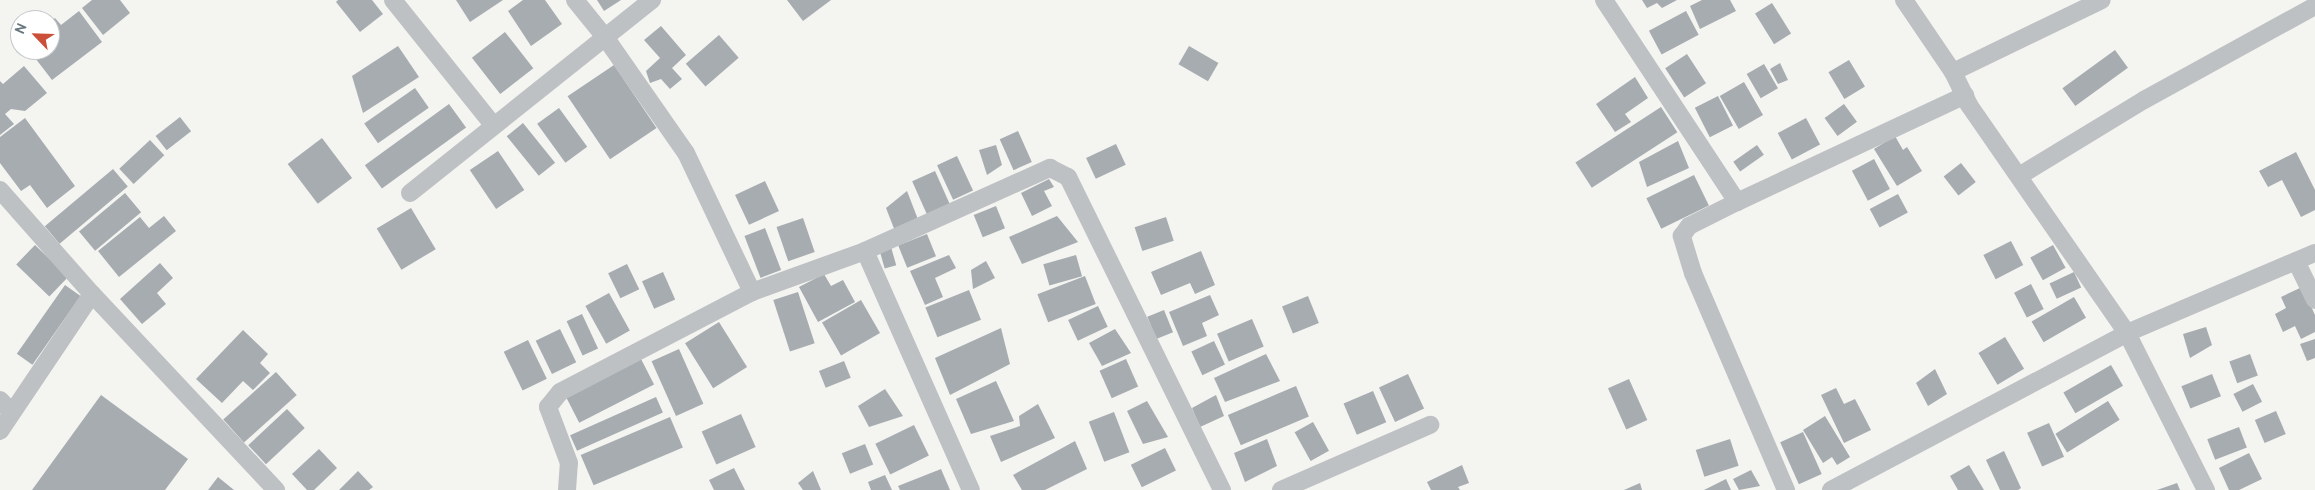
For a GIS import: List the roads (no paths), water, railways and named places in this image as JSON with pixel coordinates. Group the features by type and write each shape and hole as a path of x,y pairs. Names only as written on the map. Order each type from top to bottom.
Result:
{"street":[{"path":"393,0 494,126"},
{"path":"575,0 606,37 686,153 752,292"},
{"path":"410,193 652,0"},
{"path":"1604,0 1737,202"},
{"path":"1904,0 1953,72 1966,95 1969,106 2127,333 2206,490"},
{"path":"1953,72 2102,0"},
{"path":"2019,176 2144,100 2315,6"},
{"path":"1786,490 1681,242 1689,226 1966,95"},
{"path":"567,490 569,463 548,415 552,399 752,292 865,251 1044,169 1061,171 1068,177 1222,490"},
{"path":"0,190 92,294 276,490"},
{"path":"865,251 971,490"},
{"path":"1831,490 2127,333 2315,253"},
{"path":"2296,261 2315,300"},
{"path":"0,431 6,406 92,294"},
{"path":"1281,490 1430,425"}]}
